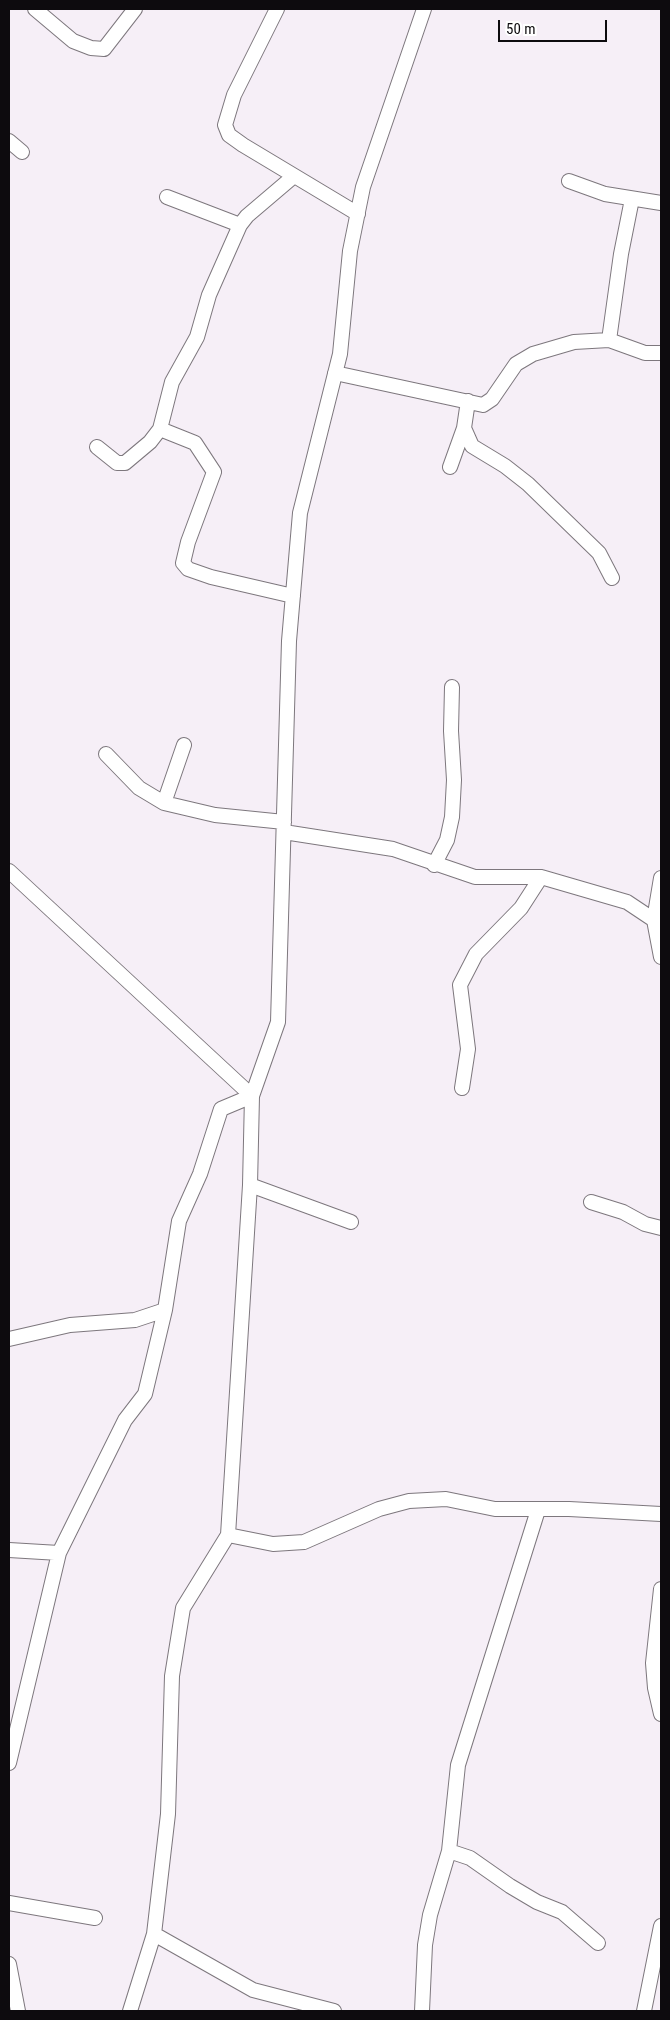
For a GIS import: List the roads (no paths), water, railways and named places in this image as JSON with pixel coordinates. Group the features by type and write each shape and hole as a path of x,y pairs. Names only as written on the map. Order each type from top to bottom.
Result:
{"street":[{"path":"35,9 73,41 91,48 104,49 134,9"},
{"path":"277,9 234,95 225,125 229,135 358,214"},
{"path":"130,2011 154,1934 168,1814 172,1676 183,1608 228,1535 250,1185 252,1096 278,1022 289,641 300,513 340,354 350,251 363,187 389,106 424,9"},
{"path":"9,141 22,152"},
{"path":"97,447 117,463 125,463 150,442 160,429 172,382 197,338 209,296 240,225 247,216 294,176"},
{"path":"569,182 605,194 661,202"},
{"path":"168,197 240,225"},
{"path":"609,340 621,254 632,199"},
{"path":"335,373 483,405 492,399 516,364 533,354 574,342 609,340 645,353 661,353"},
{"path":"450,468 464,428 468,402"},
{"path":"464,428 472,446 505,466 528,484 599,553 612,578"},
{"path":"160,429 195,443 214,472 188,542 183,563 188,569 211,577 293,596"},
{"path":"434,864 447,840 452,817 454,780 451,731 452,687"},
{"path":"164,803 184,745"},
{"path":"106,754 139,788 164,803 215,815 393,849 475,877 541,877 626,902 654,920"},
{"path":"9,871 252,1096"},
{"path":"462,1088 468,1049 460,984 476,954 522,908 541,877"},
{"path":"661,878 654,920 661,958"},
{"path":"9,1763 12,1734 59,1553 125,1420 145,1394 165,1310 179,1221 200,1174 221,1109 252,1096"},
{"path":"250,1185 351,1222"},
{"path":"591,1202 623,1212 645,1224 661,1228"},
{"path":"9,1339 70,1325 135,1320 165,1310"},
{"path":"228,1535 273,1544 304,1542 380,1509 409,1501 446,1499 495,1509 569,1509 661,1514"},
{"path":"422,2011 425,1944 430,1915 449,1851 458,1765 538,1510"},
{"path":"9,1550 59,1553"},
{"path":"661,1589 653,1663 654,1688 661,1714"},
{"path":"449,1851 470,1858 537,1902 562,1912 598,1943"},
{"path":"9,1903 94,1918"},
{"path":"644,2011 661,1926"},
{"path":"154,1934 252,1990 334,2011"},
{"path":"9,1964 18,2011"}]}
